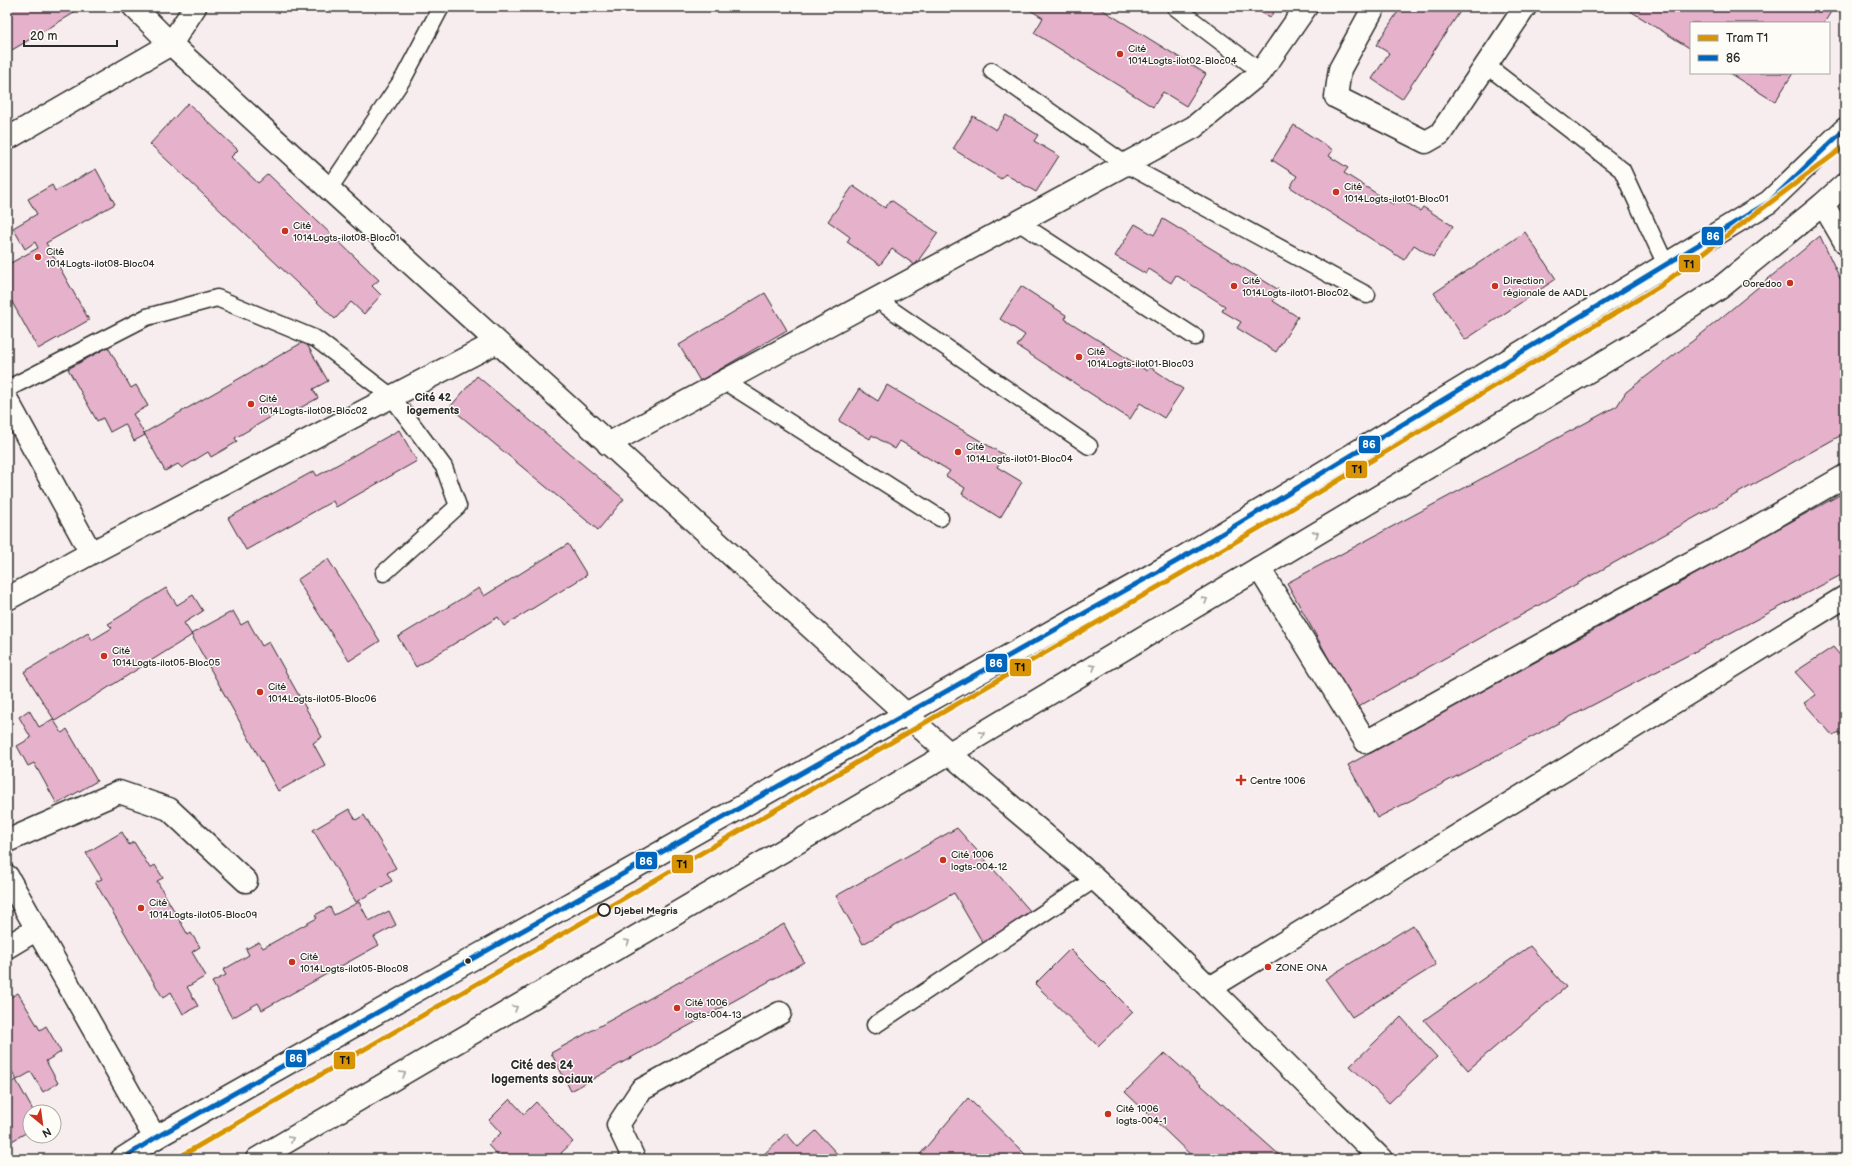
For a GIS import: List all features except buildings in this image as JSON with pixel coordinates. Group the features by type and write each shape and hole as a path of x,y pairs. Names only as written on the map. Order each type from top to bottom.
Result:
{"street":[{"path":"134,7 329,189 906,714 948,754 1095,879 1210,988 1382,1159"},
{"path":"7,139 172,44 195,7"},
{"path":"608,444 1194,127 1261,72 1306,7"},
{"path":"1374,7 1340,69 1336,96 1426,142 1440,134 1525,7"},
{"path":"122,1159 155,1138 1177,561 1769,202 1845,128"},
{"path":"257,1159 948,754 1634,344 1714,292 1823,204 1845,184"},
{"path":"1823,204 1845,242"},
{"path":"7,599 92,553 497,342"},
{"path":"7,400 92,553"},
{"path":"1259,568 1366,742 1618,602 1750,531 1845,476"},
{"path":"1210,988 1845,597"},
{"path":"7,841 119,792 169,809 246,881"},
{"path":"7,876 155,1138"},
{"path":"7,947 37,929"},
{"path":"634,1159 618,1125 641,1090 780,1013"}],"lane":[{"path":"329,189 404,76 441,7"},
{"path":"1175,7 1261,72"},
{"path":"1486,65 1622,170 1666,265"},
{"path":"992,71 1126,164 1367,295"},
{"path":"1018,222 1195,337"},
{"path":"7,389 147,317 217,298 316,339 392,397 444,467 458,506 384,573"},
{"path":"876,299 1089,446"},
{"path":"724,381 940,518"},
{"path":"875,1025 1095,879"}],"tram line":[{"name":"T1","path":"176,1159 1278,517 1660,286 1845,146"}],"transit line":[{"name":"86","path":"122,1159 155,1138 1177,561 1769,202 1845,129"}],"place":[{"name":"Cité 1014Logts-ilot02-Bloc04","path":"1120,54"},
{"name":"Cité 1014Logts-ilot01-Bloc01","path":"1336,192"},
{"name":"Cité 1014Logts-ilot08-Bloc01","path":"285,231"},
{"name":"Cité 1014Logts-ilot08-Bloc04","path":"38,257"},
{"name":"Ooredoo","path":"1790,283"},
{"name":"Cité 1014Logts-ilot01-Bloc02","path":"1234,286"},
{"name":"Direction régionale de AADL","path":"1495,286"},
{"name":"Cité 1014Logts-ilot01-Bloc03","path":"1079,357"},
{"name":"Cité 1014Logts-ilot08-Bloc02","path":"251,404"},
{"name":"Cité 1014Logts-ilot01-Bloc04","path":"958,452"},
{"name":"Cité 1014Logts-ilot05-Bloc05","path":"104,656"},
{"name":"Cité 1014Logts-ilot05-Bloc06","path":"260,692"},
{"name":"Centre 1006","path":"1241,780"},
{"name":"Cité 1006 logts-004-12","path":"943,860"},
{"name":"Cité 1014Logts-ilot05-Bloc09","path":"141,908"},
{"name":"Djebel Megris","path":"604,910"},
{"name":"Cité 1014Logts-ilot05-Bloc08","path":"292,962"},
{"name":"ZONE ONA","path":"1268,967"},
{"name":"Cité 1006 logts-004-13","path":"677,1008"},
{"name":"Cité 1006 logts-004-1","path":"1108,1114"}],"district":[{"name":"Cité 42 logements","path":"433,403"},
{"name":"Cité des 24 logements sociaux","path":"542,1072"}]}
